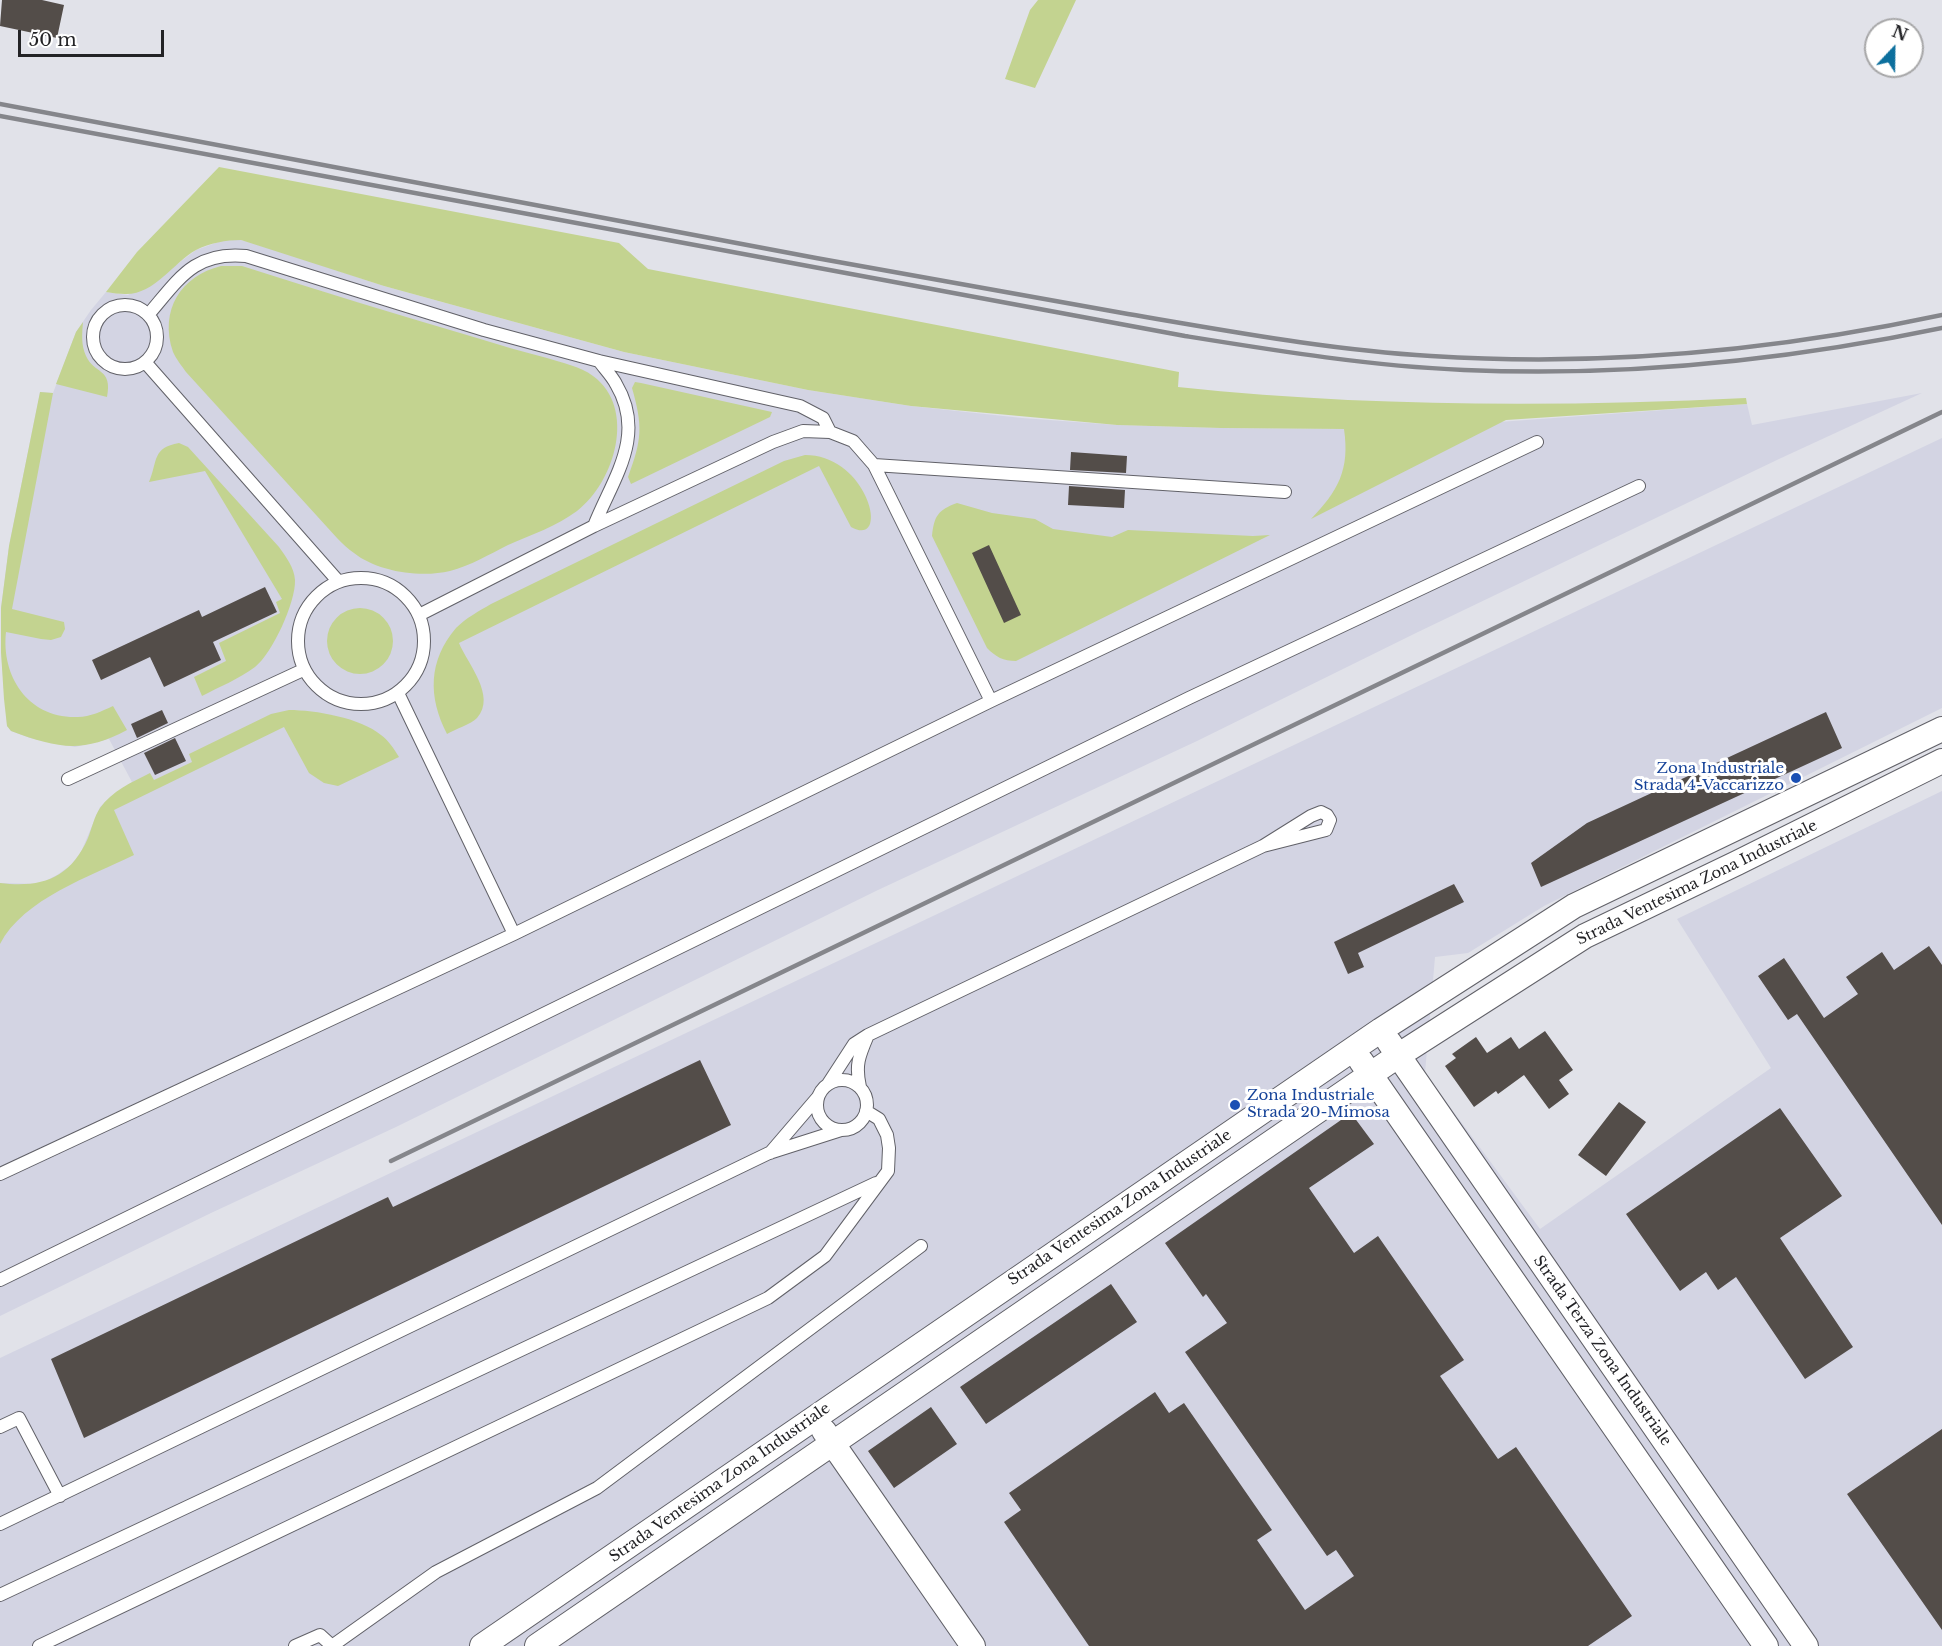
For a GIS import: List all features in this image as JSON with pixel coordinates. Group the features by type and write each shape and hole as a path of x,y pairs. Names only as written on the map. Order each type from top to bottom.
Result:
{"street":[{"name":"Strada Ventesima Zona Industriale","path":"482,1646 1381,1030 1574,906 1941,731"},
{"name":"Strada Ventesima Zona Industriale","path":"537,1646 1399,1055 1585,936 1942,761"},
{"path":"1721,835 1737,863"},
{"name":"Strada Terza Zona Industriale","path":"1381,1030 1806,1646"},
{"name":"Strada Terza Zona Industriale","path":"1353,1049 1766,1646"},
{"path":"1231,1133 1248,1158"},
{"path":"1425,1151 1452,1134"},
{"path":"1112,1214 1129,1240"},
{"path":"1531,1304 1557,1286"},
{"path":"814,1417 973,1646"}],"lane":[{"path":"148,315 175,283 198,264 215,256 246,256 484,330 599,361 800,406 823,418 830,432"},
{"path":"117,306 134,306 148,315 155,326 157,339 153,352 145,362 130,369 114,367 100,358 93,344 94,327 103,313 117,306"},
{"path":"594,526 605,497 620,472 628,444 629,426 624,402 616,383 599,361"},
{"path":"145,362 338,581"},
{"path":"420,615 594,526 773,442 803,431 830,432 853,441 874,465 991,701"},
{"path":"0,1174 514,934 991,701 1537,442"},
{"path":"874,465 1285,492"},
{"path":"0,1280 1189,698 1640,486"},
{"path":"362,577 386,582 406,596 420,615 424,637 423,658 413,678 398,693 378,703 356,705 334,699 316,687 303,670 296,644 301,617 315,595 338,581 362,577"},
{"path":"68,779 303,670"},
{"path":"398,693 514,934"},
{"path":"769,1154 818,1097 854,1044 868,1035 1263,846 1311,816 1321,812 1330,820 1326,830 1263,846"},
{"path":"0,1524 769,1154 857,1125 866,1111 867,1103 857,1073 858,1058 868,1035"},
{"path":"828,1084 844,1080 860,1087"},
{"path":"818,1097 819,1115 824,1123 841,1130"},
{"path":"39,1646 768,1298 825,1256 888,1171 887,1136 879,1119 866,1111"},
{"path":"0,1595 880,1181"},
{"path":"295,1646 320,1635 332,1646 436,1572 597,1488 921,1246"},
{"path":"0,1427 19,1418 60,1496"}],"shaded area":[{"path":"224,240 241,240 264,246 384,286 624,352 808,390 911,406 1022,418 1117,425 1345,429 1430,427 1747,404 1752,425 1922,393 1418,632 1197,741 878,890 396,1127 211,1213 0,1316 0,883 39,884 71,865 81,852 100,807 132,782 109,739 75,747 30,738 11,731 7,726 1,652 1,608 9,546 40,392 53,393 76,332 106,292 128,295 196,250"},
{"path":"1942,438 1942,708 1544,906 1468,953 1435,957 1425,1073 1540,1229 1771,1068 1677,919 1942,791 1942,1646 0,1646 0,1358"}],"green space":[{"path":"1038,0 1076,0 1035,88 1005,79 1030,10"},
{"path":"219,167 619,243 648,269 1179,372 1178,387 1249,394 1391,402 1533,404 1746,398 1747,404 1506,420 1311,519 1328,499 1340,479 1345,456 1344,429 1117,425 911,406 808,390 624,352 384,286 241,240 218,242 196,250 154,284 135,293 106,292 137,252"},
{"path":"221,266 242,266 388,312 565,363 588,373 607,390 614,407 617,425 616,445 602,482 577,511 561,521 457,569 426,574 400,572 364,560 337,538 186,372 174,355 169,337 169,322 171,309 177,297 195,278"},
{"path":"83,322 84,352 89,362 105,376 108,388 107,397 56,384 76,332"},
{"path":"635,382 772,412 770,417 631,484 628,477 636,453 639,433 638,413 632,388"},
{"path":"40,392 53,393 12,609 64,622 65,629 61,637 51,640 6,632 6,649 8,665 22,692 32,703 45,711 61,716 82,717 113,706 127,730 111,738 83,745 69,746 42,741 11,731 7,726 1,652 1,608 9,546"},
{"path":"179,443 188,447 279,547 291,566 295,580 292,601 282,627 262,660 242,675 202,696 194,677 226,661 219,643 280,613 276,602 282,599 205,471 149,482 160,452 170,445"},
{"path":"805,455 827,459 845,469 867,499 871,514 870,525 863,530 851,527 819,466 459,643 478,680 484,700 477,718 447,734 436,706 434,679 440,653 456,628 464,621 491,604 784,461"},
{"path":"957,503 992,513 1035,519 1053,529 1112,537 1128,530 1270,535 1016,661 1011,661 1000,658 987,648 932,536 934,523 941,511"},
{"path":"360,608 373,610 383,618 391,628 393,641 391,654 383,664 373,672 360,674 347,672 337,664 329,654 327,641 329,628 337,618 347,610"},
{"path":"289,710 324,713 362,724 384,737 399,757 338,786 324,783 309,773 284,727 114,810 134,855 60,890 41,902 11,928 0,944 0,883 29,884 53,878 63,872 81,852 100,808 116,792 150,773 154,780 192,762 189,754 271,714"}],"building":[{"path":"2,0 42,0 64,5 57,38 0,26"},
{"path":"1071,452 1127,456 1126,473 1070,470"},
{"path":"1069,486 1125,490 1124,508 1068,505"},
{"path":"989,545 1021,615 1004,623 972,553"},
{"path":"265,587 277,612 213,642 221,660 164,687 150,657 101,680 92,660 199,610 202,617"},
{"path":"162,710 168,723 137,738 131,724"},
{"path":"1826,712 1842,748 1541,887 1531,863 1587,823"},
{"path":"175,738 186,761 155,775 144,753"},
{"path":"1454,884 1464,902 1358,953 1364,967 1348,974 1334,942"},
{"path":"1929,946 1942,965 1942,1225 1797,1014 1788,1020 1758,976 1784,958 1824,1018 1858,994 1846,977 1882,952 1894,970"},
{"path":"1545,1031 1573,1070 1559,1080 1569,1094 1549,1109 1524,1075 1498,1094 1496,1091 1474,1107 1445,1066 1456,1058 1452,1054 1476,1037 1487,1053 1511,1037 1519,1049"},
{"path":"700,1060 731,1125 84,1438 51,1359 388,1197 393,1207"},
{"path":"1619,1102 1646,1122 1606,1176 1578,1155"},
{"path":"1780,1108 1842,1196 1780,1238 1853,1347 1805,1379 1736,1277 1718,1290 1706,1272 1680,1291 1626,1214"},
{"path":"1351,1113 1374,1144 1309,1188 1354,1253 1378,1236 1464,1360 1440,1376 1498,1459 1516,1447 1632,1616 1588,1646 1089,1646 1004,1522 1021,1510 1009,1493 1155,1392 1169,1413 1184,1403 1272,1530 1257,1540 1305,1610 1354,1576 1336,1550 1327,1556 1185,1352 1227,1323 1206,1294 1203,1297 1165,1243"},
{"path":"1111,1284 1137,1322 986,1424 960,1387"},
{"path":"931,1407 957,1444 894,1488 868,1451"},
{"path":"1942,1429 1942,1630 1847,1494"}],"railway":[{"path":"0,104 855,265 1204,327 1355,349 1495,359 1624,357 1752,347 1879,328 1942,315"},
{"path":"0,116 1185,336 1359,361 1429,368 1524,372 1644,368 1764,358 1883,340 1942,328"},
{"path":"391,1161 1942,412"}],"place":[{"name":"Zona Industriale Strada 4-Vaccarizzo","path":"1796,778"},
{"name":"Zona Industriale Strada 20-Mimosa","path":"1235,1105"}]}
